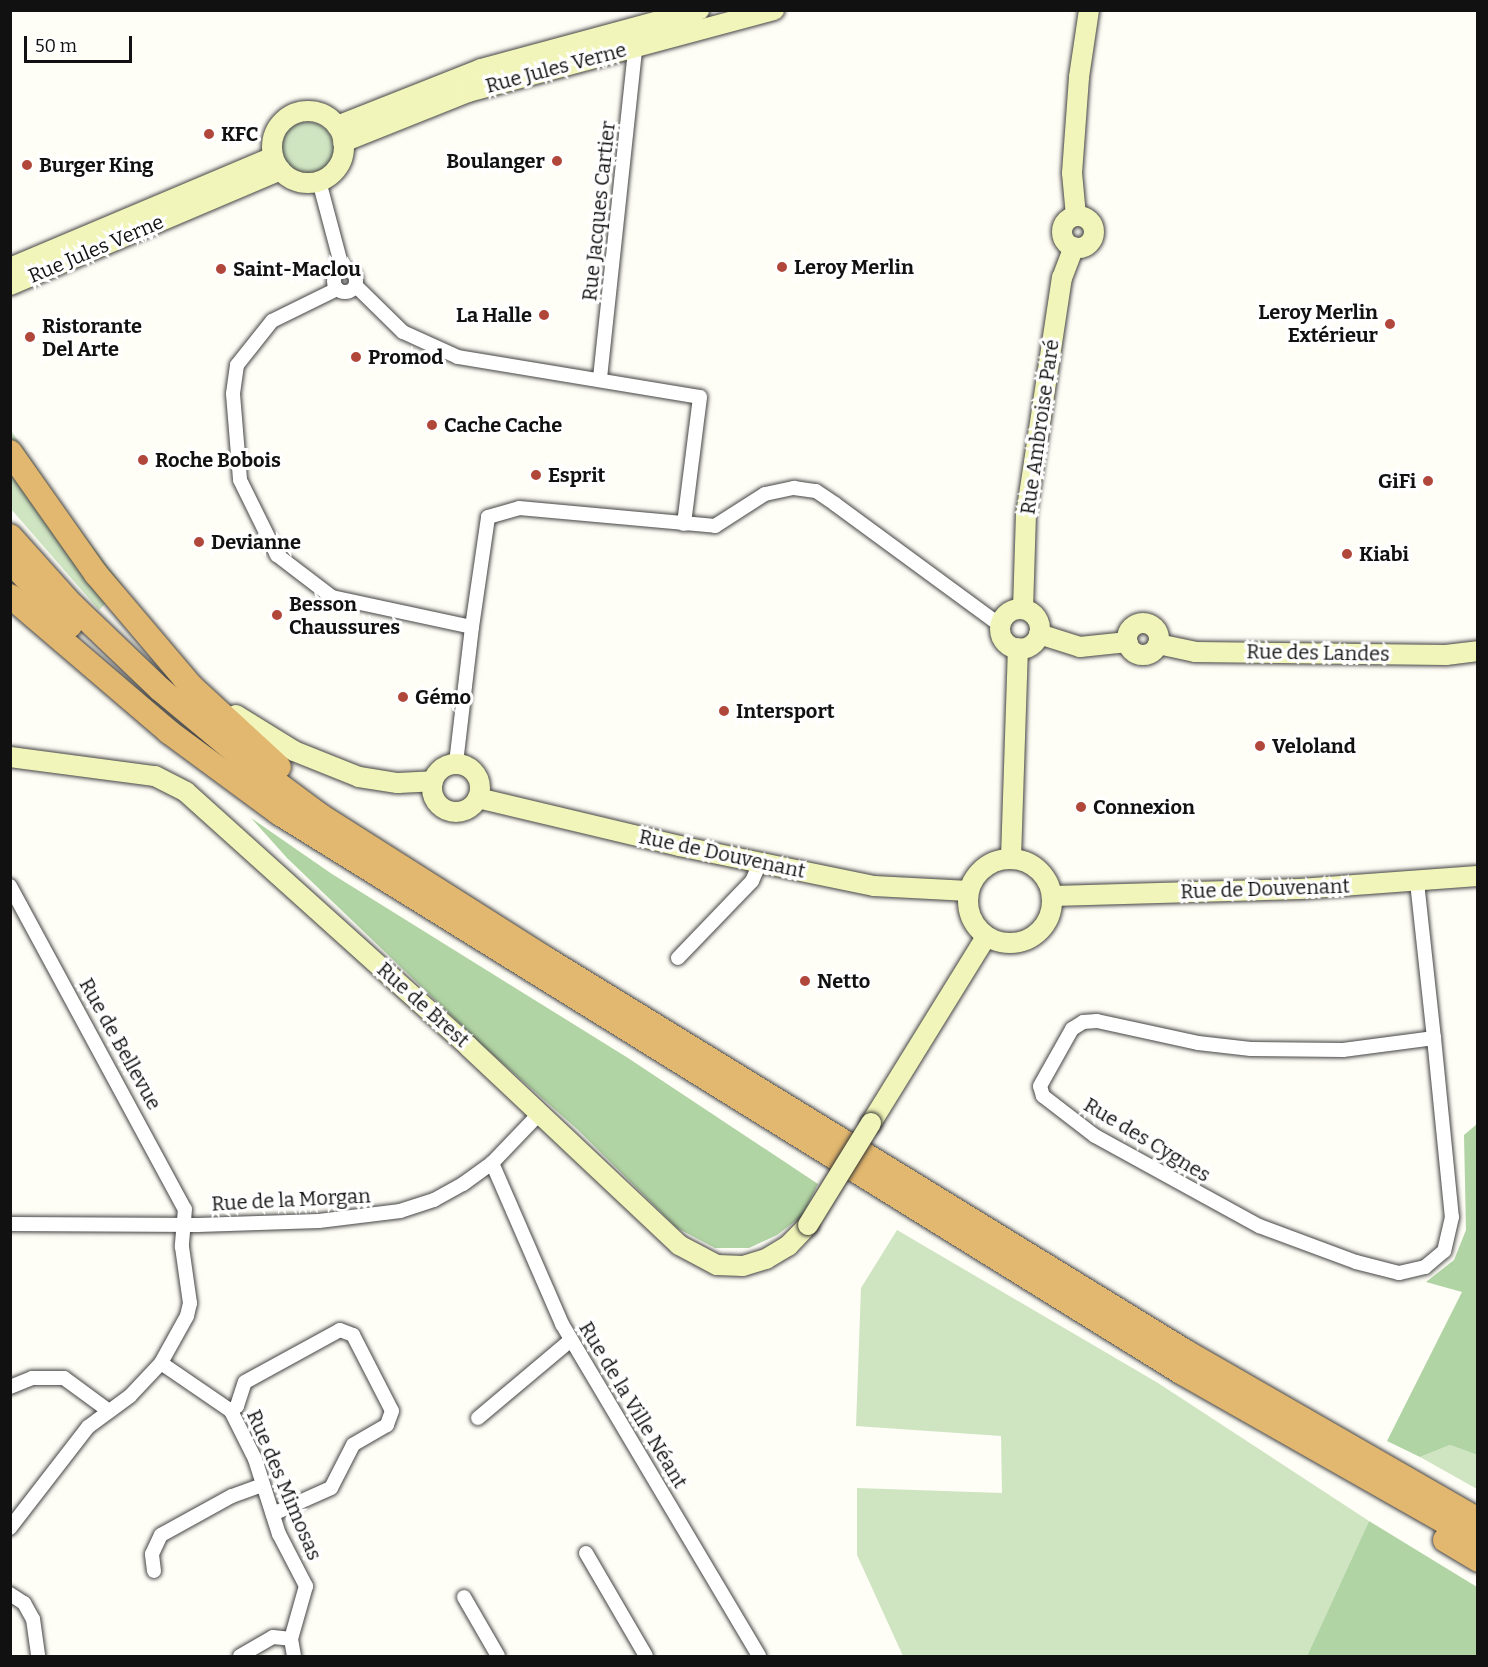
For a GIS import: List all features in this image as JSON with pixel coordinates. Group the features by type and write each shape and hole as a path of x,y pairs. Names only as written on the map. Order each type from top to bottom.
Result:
{"highway":[{"path":"10,452 96,574 221,716 274,764 371,835 416,877"},
{"path":"10,536 113,646 211,733 321,816 416,877 1186,1352 1478,1520"},
{"path":"10,561 98,653 279,813"},
{"path":"10,596 161,725 279,813 1181,1372 1478,1541"},
{"path":"1350,1468 1397,1508 1478,1560"}],"street":[{"name":"Rue Jules Verne","path":"340,134 481,69 699,10"},
{"name":"Rue Jules Verne","path":"340,134 448,98 774,10"},
{"name":"Rue Ambroise Paré","path":"1023,609 1026,515 1062,278 1074,247 1065,241 1062,231 1066,221 1076,216 1072,173 1078,77 1088,12"},
{"name":"Rue Jacques Cartier","path":"600,378 629,129 634,48"},
{"path":"320,113 340,134 335,170 319,181 298,182 277,164 273,138 290,116 320,113"},
{"name":"Rue Jules Verne","path":"10,268 277,164"},
{"name":"Rue Jules Verne","path":"10,285 277,164"},
{"path":"319,181 343,271"},
{"path":"343,271 355,276 356,286 403,332 458,357 508,368 600,378 700,397 684,524"},
{"path":"337,289 335,277 343,271"},
{"path":"356,286 347,292 337,289 272,321 237,365 233,394 240,480 277,555 332,597 472,627"},
{"path":"456,764 488,517 519,508 715,526 765,494 794,488 816,491 1000,626 1006,643 1018,648 1031,645 1039,634 1038,621 1023,609 1011,611 1000,626"},
{"path":"138,623 247,724 328,766 388,782 433,781"},
{"name":"Rue des Landes","path":"1039,634 1080,647 1128,642 1132,628 1146,624 1158,633 1158,644 1195,652 1446,655 1478,651"},
{"path":"1011,858 1018,648"},
{"name":"Rue de Brest","path":"10,757 155,776 186,792 540,1113 680,1245 717,1264 743,1266 766,1259 788,1246 808,1225 986,937"},
{"path":"456,764 476,775 478,798 464,811 445,809 433,794 433,781 444,767 456,764"},
{"name":"Rue de Douvenant","path":"478,798 760,863 874,885 969,891"},
{"path":"1011,858 1034,866 1050,884 1053,896 1049,919 1034,936 1011,943 986,937 971,917 969,891 985,867 1011,858"},
{"path":"678,958 752,880 760,863"},
{"name":"Rue de Douvenant","path":"1053,896 1417,882 1478,876"},
{"name":"Rue des Cygnes","path":"1417,882 1434,1038 1452,1232 1439,1256 1410,1273 1356,1263 1259,1226 1095,1136 1043,1096 1040,1086 1072,1029 1083,1022 1097,1021 1198,1043 1251,1049 1343,1050 1434,1038"},
{"name":"Rue de Bellevue","path":"10,886 162,1162 185,1209 182,1248 190,1303 161,1363 130,1396 88,1427 10,1528"},
{"name":"Rue de la Morgan","path":"10,1224 185,1225 319,1221 400,1211 434,1200 492,1163 540,1113"},
{"name":"Rue de la Ville Néant","path":"492,1163 571,1340 752,1654"},
{"path":"231,1411 237,1406 245,1382 339,1330 353,1335 392,1411 387,1425 353,1445 331,1488 273,1514"},
{"path":"478,1418 571,1340"},
{"name":"Rue des Mimosas","path":"161,1363 231,1411 255,1459 279,1534 306,1586 291,1639 294,1656"},
{"path":"10,1387 32,1378 64,1378 110,1411"},
{"path":"154,1571 152,1554 160,1535 232,1496 263,1485"},
{"path":"586,1553 646,1656"},
{"path":"10,1594 24,1604 33,1619 38,1656"},
{"path":"464,1598 498,1656"},
{"path":"240,1656 273,1637 291,1639"}],"green space":[{"path":"307,122 317,124 326,130 332,139 334,149 332,159 326,168 317,174 307,176 297,174 288,168 282,159 280,149 282,139 288,130 297,124"},
{"path":"10,429 71,518 123,586 99,610 11,509"},
{"path":"251,818 332,874 628,1058 818,1184 802,1216 777,1235 749,1248 715,1248 677,1228 577,1129 481,1044 287,858"},
{"path":"1477,1124 1477,1455 1450,1445 1420,1457 1387,1441 1462,1292 1426,1282 1454,1260 1466,1230 1464,1135"},
{"path":"897,1230 1158,1383 1369,1521 1307,1656 903,1656 857,1555 857,1488 1002,1493 1001,1436 856,1426 861,1288"},
{"path":"1450,1445 1477,1455 1477,1489 1420,1457"},
{"path":"1369,1521 1477,1587 1477,1656 1307,1656"}],"place":[{"name":"KFC","path":"209,134"},
{"name":"Boulanger","path":"557,161"},
{"name":"Burger King","path":"27,165"},
{"name":"Leroy Merlin","path":"782,267"},
{"name":"Saint-Maclou","path":"221,269"},
{"name":"La Halle","path":"544,315"},
{"name":"Leroy Merlin Extérieur","path":"1390,324"},
{"name":"Ristorante Del Arte","path":"30,337"},
{"name":"Promod","path":"356,357"},
{"name":"Cache Cache","path":"432,425"},
{"name":"Roche Bobois","path":"143,460"},
{"name":"Esprit","path":"536,475"},
{"name":"GiFi","path":"1428,481"},
{"name":"Devianne","path":"199,542"},
{"name":"Kiabi","path":"1347,554"},
{"name":"Besson Chaussures","path":"277,615"},
{"name":"Gémo","path":"403,697"},
{"name":"Intersport","path":"724,711"},
{"name":"Veloland","path":"1260,746"},
{"name":"Connexion","path":"1081,807"},
{"name":"Netto","path":"805,981"}]}
